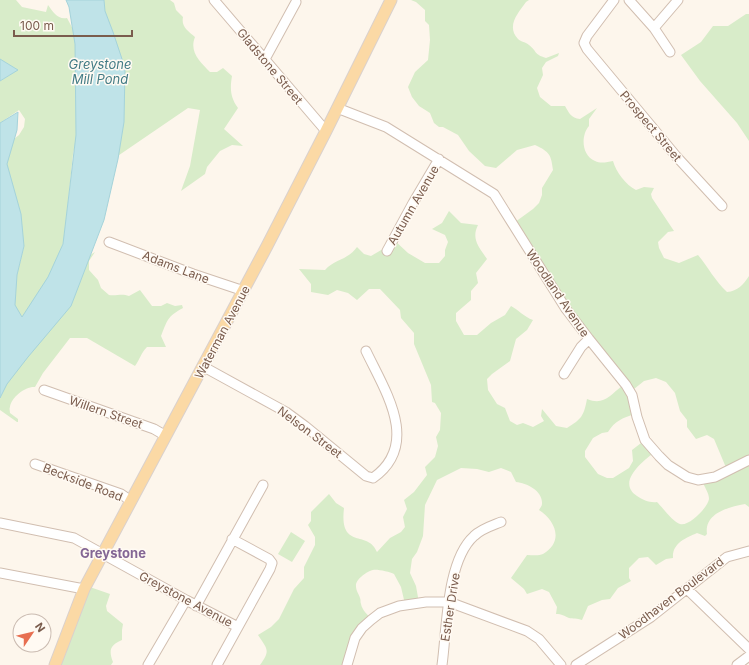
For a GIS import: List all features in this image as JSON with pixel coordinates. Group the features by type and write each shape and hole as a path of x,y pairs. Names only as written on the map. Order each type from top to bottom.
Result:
{"main road":[{"name":"Waterman Avenue","path":"55,665 84,589 244,291 391,0"}],"street":[{"name":"Gladstone Street","path":"214,0 326,131"},
{"name":"Prospect Street","path":"614,0 584,43 676,156 722,206"},
{"path":"629,0 654,28 670,52"},
{"path":"654,28 678,0"},
{"path":"265,59 296,2"},
{"name":"Woodland Avenue","path":"337,108 386,127 494,194 548,282 589,339 626,385 632,395 637,417 645,440 659,456 676,471 692,479 708,479 749,460"},
{"name":"Autumn Avenue","path":"387,251 439,159"},
{"name":"Adams Lane","path":"109,242 244,291"},
{"path":"564,374 581,347 589,339"},
{"name":"Nelson Street","path":"204,367 286,412 366,476 373,478 378,475 389,463 395,448 397,431 394,410 366,351"},
{"name":"Willern Street","path":"44,390 154,429 166,436"},
{"name":"Beckside Road","path":"35,464 121,494 131,501"},
{"path":"196,606 263,485"},
{"name":"Esther Drive","path":"442,665 449,602 457,564 466,546 474,536 501,522"},
{"name":"Greystone Avenue","path":"0,523 74,538 91,546 196,606 238,627"},
{"path":"217,665 272,563 269,559 232,539"},
{"name":"Woodhaven Boulevard","path":"576,665 651,617 727,557 749,551"},
{"path":"0,573 84,589"},
{"path":"687,589 749,649"},
{"path":"148,665 186,600"},
{"path":"347,665 355,638 362,628 380,613 399,606 426,602 449,602 528,631 539,639 562,665"},
{"path":"737,665 749,656"}],"green space":[{"path":"0,0 16,0 22,7 46,12 48,5 58,17 67,18 75,33 81,120 73,154 64,241 47,283 24,320 14,308 17,275 24,246 0,155 5,146 19,135 24,127 25,119 19,110 0,123 0,81 10,75 0,63"},
{"path":"97,0 170,0 174,3 176,10 183,17 183,24 195,37 193,47 199,60 210,72 217,72 223,68 232,76 231,92 233,100 238,108 224,129 243,146 232,145 220,151 207,167 205,174 181,191 190,166 200,110 188,108 106,164"},
{"path":"411,0 529,0 514,20 513,29 515,34 519,40 528,44 537,54 542,57 546,58 559,53 558,56 546,62 542,68 543,75 537,88 540,97 551,106 565,106 574,118 580,119 597,108 589,119 589,126 586,130 584,139 585,150 590,158 597,162 602,163 613,161 622,178 636,190 644,187 654,188 651,194 652,198 674,231 668,232 658,242 664,258 679,263 698,255 727,292 740,287 749,276 749,507 745,504 732,507 713,516 707,527 707,534 705,536 697,533 680,542 675,548 673,558 666,559 656,565 648,557 639,558 629,568 629,578 631,581 618,588 610,599 602,600 588,606 582,620 556,614 557,607 549,592 542,589 527,594 524,589 511,578 527,555 543,554 554,544 555,532 553,526 550,520 539,510 542,505 540,495 534,488 516,482 511,472 501,468 489,472 477,469 461,468 437,480 425,505 423,536 417,552 412,559 410,573 416,586 419,603 405,604 401,587 394,574 380,570 371,571 357,581 356,589 365,612 372,620 365,626 348,665 260,665 267,653 264,643 258,635 271,627 279,619 294,589 304,578 304,567 315,545 315,537 308,525 311,521 311,512 329,494 336,503 344,508 346,530 350,535 367,541 373,545 377,552 390,538 401,532 405,527 403,517 407,509 404,500 414,492 427,475 425,467 435,457 438,446 436,437 440,430 441,413 435,403 432,402 431,385 414,344 414,333 401,318 400,310 380,289 369,289 357,300 348,293 337,290 328,295 311,292 311,284 299,269 325,270 329,266 350,255 357,247 364,254 371,256 388,246 393,239 408,253 425,263 439,263 445,256 445,250 448,242 445,235 432,229 442,223 449,211 461,223 478,225 475,235 477,243 487,259 476,273 478,283 471,291 471,300 456,313 456,321 464,335 477,335 491,323 505,315 511,306 533,320 527,330 516,339 510,361 487,379 488,390 497,404 505,408 510,421 517,425 523,423 533,427 544,421 541,416 542,409 556,426 567,428 582,416 587,399 593,401 602,400 610,396 622,386 511,225 539,203 542,195 542,188 553,170 549,154 535,145 517,150 496,168 485,166 469,151 458,135 443,127 439,127 434,123 430,113 419,106 412,97 408,87 415,72 428,60 430,40 429,25 425,21 425,10 416,2","holes":["656,378 666,382 675,393 680,411 687,420 687,427 696,439 707,435 714,439 727,470 702,481 708,494 708,502 698,516 684,524 677,523 657,502 644,500 631,490 629,484 630,478 638,466 655,452 645,440 632,450 633,461 629,468 613,478 607,478 598,474 585,457 585,451 593,438 602,433 608,432 619,420 635,414 629,393 644,381"]},
{"path":"746,14 749,14 749,141 737,123 700,81 681,55 701,42 713,26 728,26"},
{"path":"95,252 89,261 89,270 98,280 101,288 109,295 129,296 140,290 152,306 161,306 167,303 175,306 182,305 183,308 169,319 161,336 166,347 147,347 135,366 87,338 70,338 43,373 35,387 23,390 11,403 10,413 18,419 17,422 0,410 0,394 84,259"},
{"path":"291,532 305,541 292,562 278,554"},
{"path":"87,586 110,594 106,606 107,611 123,624 122,640 113,646 111,651 113,662 111,665 54,665"}],"water":[{"name":"Greystone Mill Pond","path":"66,0 104,0 105,11 125,68 124,122 118,159 104,220 71,306 7,384 0,398 0,123 18,112 17,130 7,164 21,214 24,246 17,275 15,305 22,317 48,277 63,244 76,135 75,44 69,7"},
{"path":"0,59 18,70 0,81"}],"district":[{"name":"Greystone","path":"113,553"}]}
